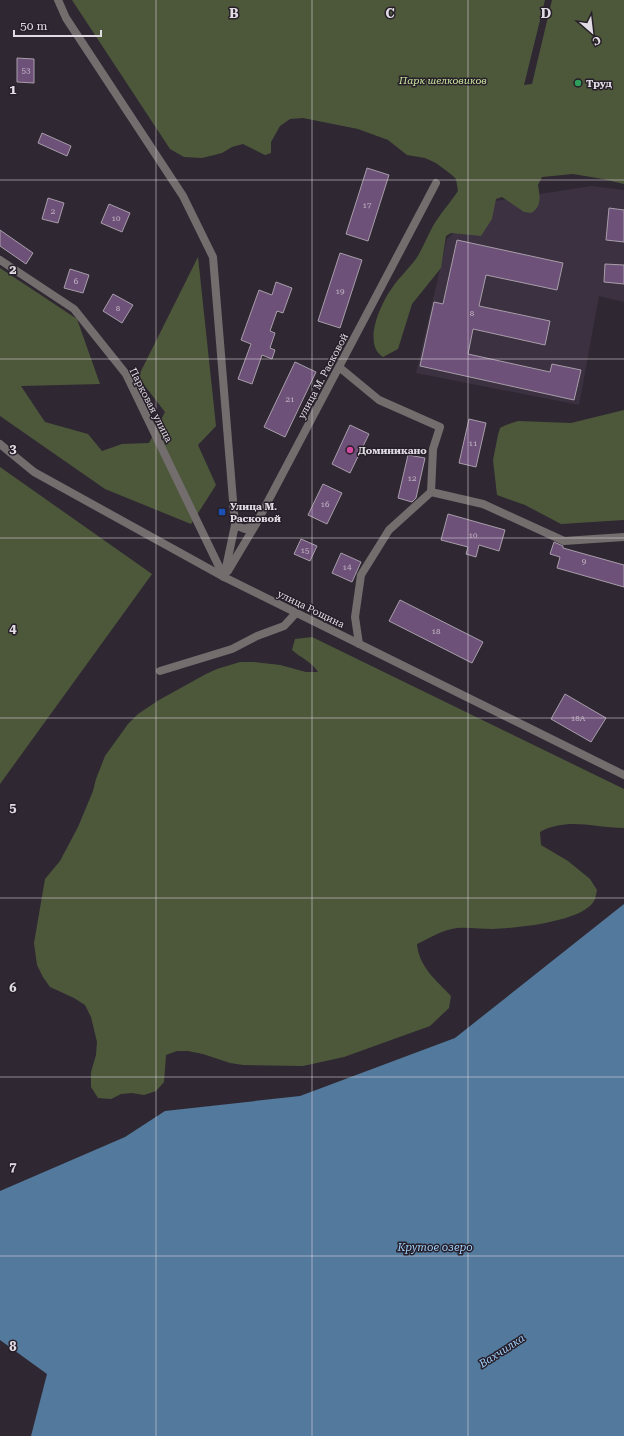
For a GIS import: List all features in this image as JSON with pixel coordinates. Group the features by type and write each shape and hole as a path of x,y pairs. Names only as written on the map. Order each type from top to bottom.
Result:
{"street":[{"path":"58,0 66,18 183,196 213,257 235,525 224,577"},
{"name":"улица М. Расковой","path":"224,577 256,524 436,183"},
{"name":"Парковая улица","path":"0,260 74,308 126,374 224,577"},
{"path":"339,367 379,400 440,427 432,449 431,492 389,530 361,575 355,617 359,644"},
{"name":"улица Рощина","path":"0,444 34,472 224,577 624,775"},
{"path":"431,492 483,504 564,541 624,537"},
{"path":"235,525 245,529 256,524"},
{"path":"160,671 232,649 257,636 284,626 296,613"}],"shaded area":[{"path":"591,186 624,190 624,302 599,296 579,405 416,373 447,239 489,202"}],"green space":[{"name":"Парк шелковиков","path":"72,0 545,0 524,85 532,84 552,0 624,0 624,184 573,174 542,177 538,185 540,197 539,204 535,211 531,213 524,212 502,197 496,199 492,219 481,236 451,233 446,236 441,268 412,304 398,349 383,357 377,351 374,343 374,333 383,303 395,284 421,251 431,229 458,191 456,179 436,163 425,158 407,155 388,140 358,129 303,118 290,119 280,126 271,142 271,153 265,155 243,144 232,147 222,153 202,158 184,157 170,149"},
{"path":"198,257 216,426 198,445 216,485 191,524 105,489 0,416 0,268 77,319 100,384 21,386 45,422 88,434 102,451 122,444 149,443 165,412 138,377"},
{"path":"624,410 624,520 561,524 525,505 497,495 493,460 500,428 518,421 571,423"},
{"path":"0,467 152,574 0,784"},
{"path":"312,637 624,789 624,828 571,824 561,825 540,832 541,845 568,861 590,879 597,890 595,900 587,908 563,919 532,925 493,929 457,928 441,932 417,944 421,960 429,973 451,996 449,1008 430,1026 344,1057 303,1066 243,1065 230,1063 203,1054 188,1051 177,1051 166,1055 164,1082 156,1091 144,1095 132,1093 121,1094 111,1099 98,1098 91,1087 91,1072 96,1055 97,1042 91,1017 85,1005 50,987 37,965 34,943 45,879 60,861 78,827 93,791 105,756 128,724 138,714 159,700 206,674 240,662 280,665 306,672 318,672 310,663 292,650 295,639"}],"water":[{"name":"Крутое озеро","path":"624,904 624,1436 31,1436 47,1374 0,1340 0,1191 125,1137 165,1111 300,1096 455,1038"}],"building":[{"path":"17,58 34,59 34,83 17,82"},
{"path":"42,133 71,146 67,156 38,143"},
{"path":"367,168 389,175 368,241 346,234"},
{"path":"48,198 64,203 58,223 42,219"},
{"path":"109,204 130,213 122,232 101,223"},
{"path":"609,208 624,210 624,242 606,240"},
{"path":"0,230 33,253 26,264 0,246"},
{"path":"457,240 563,263 557,290 486,275 479,306 550,321 545,345 473,329 468,354 550,372 552,364 581,370 574,400 420,366 434,302 443,304"},
{"path":"340,253 362,260 340,328 318,321"},
{"path":"605,264 624,265 624,284 604,282"},
{"path":"70,269 89,275 83,293 64,288"},
{"path":"276,282 292,288 283,313 277,311 270,331 275,333 270,348 275,350 272,359 262,355 252,384 238,379 251,344 241,340 259,290 272,295"},
{"path":"113,294 133,305 122,323 103,311"},
{"path":"295,362 316,372 285,437 264,427"},
{"path":"469,419 486,423 476,467 459,463"},
{"path":"350,425 369,434 350,473 332,464"},
{"path":"408,455 425,458 416,498 412,502 398,498"},
{"path":"323,484 342,493 327,524 308,515"},
{"path":"448,514 505,530 499,551 479,545 476,557 466,554 468,547 441,540"},
{"path":"301,539 317,546 310,561 294,554"},
{"path":"554,542 563,546 563,548 624,565 624,587 557,568 560,557 550,554"},
{"path":"341,553 361,562 352,582 332,573"},
{"path":"400,600 483,642 472,663 389,621"},
{"path":"565,694 606,718 591,742 551,719"}],"place":[{"name":"Труд","path":"578,83"},
{"name":"Доминикано","path":"350,450"},
{"name":"Улица М. Расковой","path":"222,512"}],"water label":[{"name":"Вахчилка","path":"502,1351"}]}
